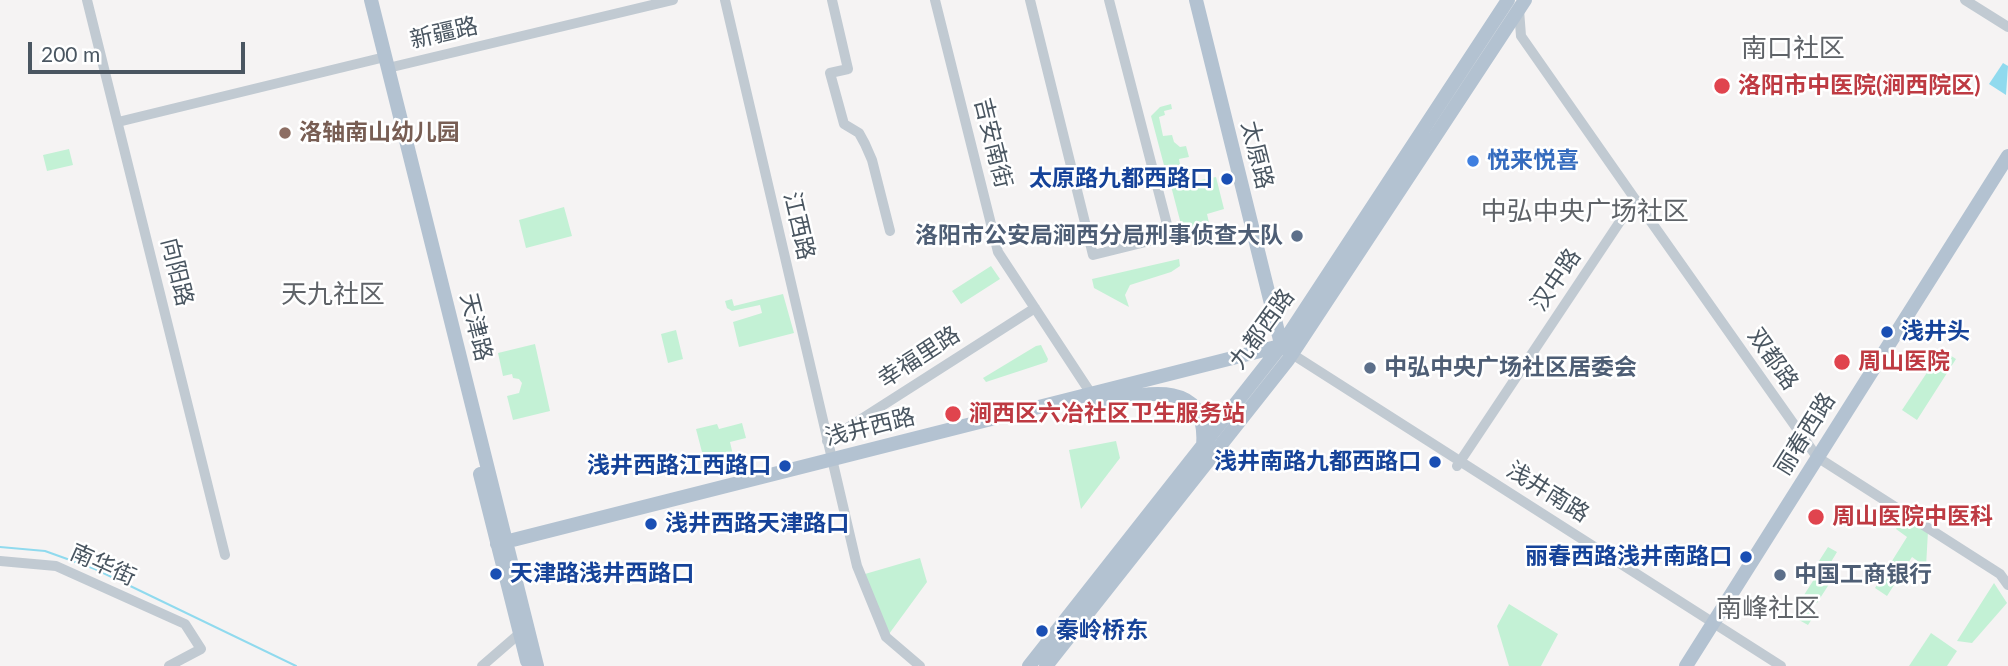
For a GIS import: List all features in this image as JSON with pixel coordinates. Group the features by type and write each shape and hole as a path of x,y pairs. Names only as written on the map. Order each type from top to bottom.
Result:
{"main road":[{"name":"天津路","path":"362,0 383,61"},
{"name":"天津路","path":"371,0 383,61 524,632 537,666"},
{"name":"太原路","path":"1196,0 1287,353"},
{"name":"九都西路","path":"1046,666 1287,353 1512,2"},
{"name":"丽春西路","path":"1693,666 2008,156"},
{"name":"丽春西路","path":"1820,459 2008,171"},
{"name":"九都西路","path":"1029,666 1203,446 1287,353"},
{"name":"浅井西路","path":"503,547 1092,396 1287,353"},
{"name":"浅井西路","path":"832,464 1149,393 1170,394 1186,400 1197,411 1203,432 1203,446"},
{"name":"丽春西路","path":"1686,666 1715,627"},
{"name":"天津路","path":"524,632 528,666"}],"street":[{"name":"向阳路","path":"87,0 225,555"},
{"name":"新疆路","path":"117,122 383,61 673,0"},
{"name":"江西路","path":"725,0 857,566 886,637 920,666"},
{"path":"832,0 848,69 830,73 833,85 844,124 859,133 872,160 890,231"},
{"name":"吉安南街","path":"935,0 999,252 1092,396"},
{"path":"1030,0 1093,255 1170,236 1109,0"},
{"path":"1965,0 2008,27"},
{"path":"1973,0 2008,22"},
{"path":"1512,2 1521,36 1634,199"},
{"name":"双都路","path":"1634,199 1820,459 2000,574 2008,585"},
{"name":"汉中路","path":"1459,464 1634,199"},
{"name":"幸福里路","path":"827,441 1035,307"},
{"name":"浅井南路","path":"1287,353 1772,666"},
{"name":"南华街","path":"0,562 56,566 185,624 201,649 169,666"},
{"name":"浅井南路","path":"1715,627 1781,666"},
{"path":"482,666 524,632"}],"green space":[{"path":"1171,104 1172,109 1164,111 1165,115 1159,117 1163,136 1172,135 1174,142 1180,147 1186,146 1189,157 1179,159 1181,170 1192,168 1193,174 1174,178 1165,169 1151,116 1160,107"},
{"path":"69,149 73,165 47,171 43,155"},
{"path":"1216,177 1224,209 1207,214 1210,227 1183,232 1171,186"},
{"path":"564,207 572,236 526,248 519,220"},
{"path":"1179,259 1180,266 1171,272 1130,285 1125,295 1129,307 1094,288 1092,279"},
{"path":"991,266 1000,279 961,304 952,291"},
{"path":"783,294 794,333 739,347 733,322 762,313 760,305 732,311 727,308 725,301 732,299 734,306"},
{"path":"676,330 683,359 668,363 661,334"},
{"path":"535,344 550,411 513,420 507,396 519,393 522,383 513,378 512,374 503,376 498,353"},
{"path":"1041,345 1047,362 986,382 983,378 1036,346"},
{"path":"1942,350 1956,359 1917,420 1902,410"},
{"path":"742,423 746,438 730,442 733,455 714,460 707,455 703,456 696,429 717,424 719,429"},
{"path":"1116,441 1120,458 1081,509 1069,450"},
{"path":"1904,516 1928,531 1926,567 1912,557 1887,596 1875,588 1907,537 1896,529"},
{"path":"1828,547 1837,552 1828,567 1819,561"},
{"path":"920,558 927,582 889,634 865,574"},
{"path":"1820,570 1833,578 1817,603 1804,595"},
{"path":"1994,583 2007,603 1972,643 1957,641"},
{"path":"1509,604 1558,634 1541,666 1509,666 1497,626"},
{"path":"1808,605 1817,611 1808,625 1799,620"},
{"path":"1931,633 1957,651 1947,666 1909,666"}],"water":[{"path":"2003,63 2008,66 2006,95 1989,84"}],"waterway":[{"path":"0,547 45,551 95,569 296,666"}],"place":[{"name":"洛阳市中医院(涧西院区)","path":"1722,86"},
{"name":"洛轴南山幼儿园","path":"285,133"},
{"name":"悦来悦喜","path":"1473,161"},
{"name":"太原路九都西路口","path":"1227,179"},
{"name":"洛阳市公安局涧西分局刑事侦查大队","path":"1297,236"},
{"name":"浅井头","path":"1887,332"},
{"name":"周山医院","path":"1842,362"},
{"name":"中弘中央广场社区居委会","path":"1370,368"},
{"name":"涧西区六冶社区卫生服务站","path":"953,414"},
{"name":"浅井南路九都西路口","path":"1435,462"},
{"name":"浅井西路江西路口","path":"785,466"},
{"name":"周山医院中医科","path":"1816,517"},
{"name":"浅井西路天津路口","path":"651,524"},
{"name":"丽春西路浅井南路口","path":"1746,557"},
{"name":"天津路浅井西路口","path":"496,574"},
{"name":"中国工商银行","path":"1780,575"},
{"name":"秦岭桥东","path":"1042,631"}],"district":[{"name":"南口社区","path":"1793,49"},
{"name":"中弘中央广场社区","path":"1585,212"},
{"name":"天九社区","path":"333,295"},
{"name":"南峰社区","path":"1768,609"}]}
